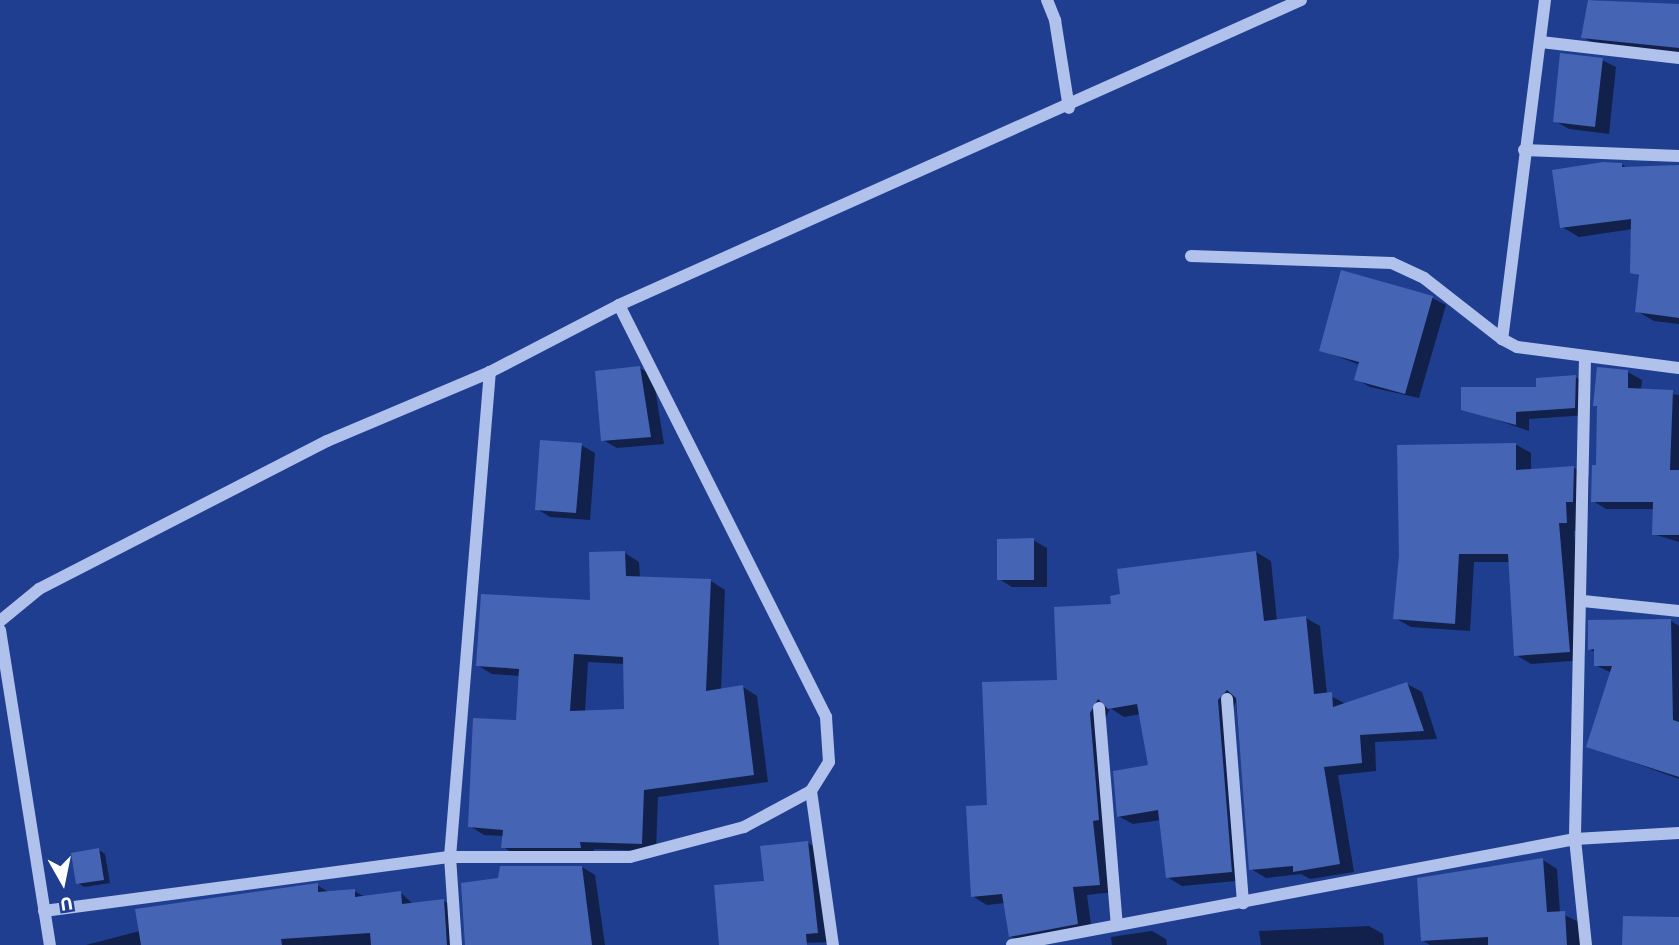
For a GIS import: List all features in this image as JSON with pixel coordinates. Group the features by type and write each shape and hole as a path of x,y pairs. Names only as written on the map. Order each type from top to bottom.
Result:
{"street":[{"path":"0,621 38,589 327,441 490,372 619,305 1066,109 1301,0"},
{"path":"1502,339 1545,0"},
{"path":"1048,2 1066,109"},
{"path":"1541,42 1679,58"},
{"path":"1524,150 1679,156"},
{"path":"1191,256 1392,263 1424,278 1502,339 1517,347 1585,358 1679,368"},
{"path":"44,911 450,857 630,857 744,827 811,791 830,761 826,717 619,305"},
{"path":"1585,358 1583,601 1575,839 1586,945"},
{"path":"456,945 450,857 490,372"},
{"path":"1583,601 1679,611"},
{"path":"0,630 50,945"},
{"path":"1227,699 1243,903"},
{"path":"1099,708 1118,925"},
{"path":"811,791 833,945"},
{"path":"1012,945 1575,839 1679,833"}],"building":[{"path":"1588,0 1679,4 1679,48 1581,38"},
{"path":"1560,53 1603,58 1595,127 1553,122"},
{"path":"1603,162 1622,163 1622,167 1679,165 1679,318 1635,312 1639,275 1630,273 1631,219 1560,228 1552,170"},
{"path":"1341,270 1433,296 1405,394 1354,380 1359,362 1319,351"},
{"path":"640,366 651,437 601,441 595,371"},
{"path":"1597,367 1628,370 1628,388 1673,390 1670,470 1679,470 1679,535 1652,535 1653,502 1591,502 1592,465 1596,465 1597,406 1593,406"},
{"path":"1576,375 1575,408 1516,412 1516,425 1461,410 1461,387 1536,387 1536,378"},
{"path":"540,440 582,443 576,513 535,510"},
{"path":"1516,443 1516,470 1574,466 1573,502 1566,502 1567,523 1559,523 1570,652 1514,656 1508,554 1459,554 1455,624 1393,619 1399,555 1397,445"},
{"path":"1034,538 1034,580 997,580 997,539"},
{"path":"625,551 626,576 711,579 706,691 743,685 754,775 644,790 642,844 580,842 581,848 501,848 503,830 468,827 473,718 516,720 519,669 476,666 481,594 590,600 589,552","holes":["574,654 623,657 624,709 570,711"]},
{"path":"1256,551 1264,621 1306,616 1314,694 1332,692 1333,707 1407,682 1424,731 1360,735 1362,763 1324,767 1340,864 1293,872 1293,866 1249,870 1236,698 1227,690 1218,700 1232,872 1166,878 1158,810 1117,817 1113,771 1148,765 1137,704 1108,709 1098,699 1090,713 1099,820 1093,821 1100,885 1073,887 1078,924 1009,937 1002,894 971,897 966,806 987,805 982,682 1057,680 1054,607 1111,604 1110,596 1120,594 1117,569"},
{"path":"1671,619 1673,720 1679,722 1679,777 1586,747 1612,666 1594,666 1594,649 1588,650 1588,620"},
{"path":"808,841 818,933 806,934 807,945 719,945 714,885 764,881 760,846"},
{"path":"99,848 104,880 76,884 71,853"},
{"path":"1543,858 1547,912 1565,911 1567,945 1488,945 1488,937 1421,941 1417,878"},
{"path":"500,866 582,866 592,945 465,945 461,883 498,878"},
{"path":"318,883 318,892 355,889 355,897 401,891 402,904 444,899 447,945 371,945 370,933 281,939 282,945 141,945 135,909"},
{"path":"1623,916 1679,917 1679,945 1622,945"}]}
